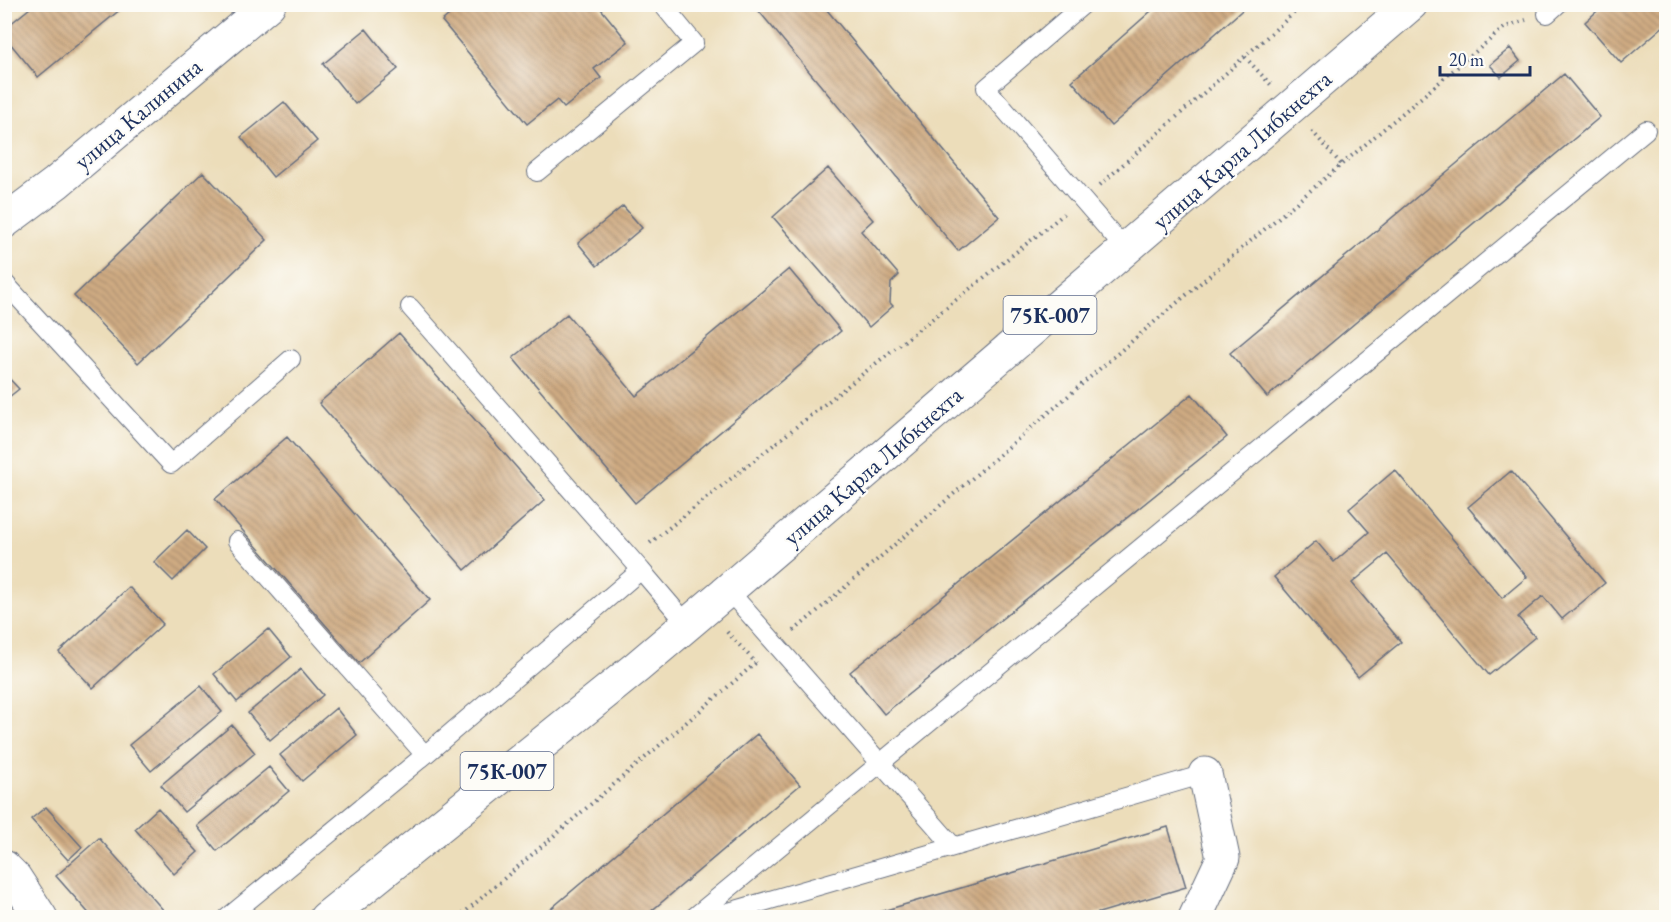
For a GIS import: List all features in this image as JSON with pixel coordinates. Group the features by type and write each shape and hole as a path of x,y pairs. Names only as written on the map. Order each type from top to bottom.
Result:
{"main road":[{"name":"улица Калинина","path":"4,222 56,183 269,4"},
{"name":"улица Карла Либкнехта","path":"326,918 729,590 1411,4"},
{"path":"1195,918 1223,858 1205,774"},
{"path":"4,867 15,878 41,918"}],"lane":[{"path":"537,172 694,43 663,4"},
{"path":"1084,4 986,88 1126,250"},
{"path":"693,918 1646,130"},
{"path":"4,282 171,464 291,358"},
{"path":"410,307 687,624"},
{"path":"237,541 425,755"},
{"path":"227,918 425,755 636,564"},
{"path":"729,590 953,846"},
{"path":"708,918 1205,774"}],"path":[{"path":"636,564 1083,200 1304,4"},
{"path":"458,918 1159,318 1504,27 1552,9"}],"building":[{"path":"35,4 127,4 38,77 4,36 4,29"},
{"path":"462,4 597,4 628,42 594,69 601,78 564,108 557,100 527,124 442,21"},
{"path":"753,4 822,4 999,217 958,251"},
{"path":"1159,4 1249,4 1111,126 1072,81"},
{"path":"1605,4 1666,4 1666,24 1621,63 1585,22"},
{"path":"366,29 398,69 355,104 323,64"},
{"path":"1510,48 1520,61 1501,77 1490,65"},
{"path":"1564,74 1600,117 1267,397 1230,353"},
{"path":"284,102 317,141 273,177 241,137"},
{"path":"828,168 873,220 861,231 899,275 891,283 890,303 893,306 869,327 773,217"},
{"path":"203,172 267,240 138,363 74,296"},
{"path":"623,206 642,228 597,266 578,243"},
{"path":"789,269 841,331 635,503 513,358 567,314 636,396"},
{"path":"399,333 545,500 465,570 319,403"},
{"path":"4,373 19,389 4,401"},
{"path":"1192,394 1227,437 884,714 850,672"},
{"path":"287,437 430,600 359,663 215,499"},
{"path":"1395,470 1502,598 1527,577 1468,507 1511,471 1605,583 1562,619 1543,596 1518,617 1535,637 1489,675 1387,554 1352,583 1401,642 1358,677 1274,577 1316,541 1334,562 1369,532 1349,509"},
{"path":"187,530 205,549 173,581 154,562"},
{"path":"129,587 163,624 93,688 59,652"},
{"path":"268,629 291,657 237,702 214,674"},
{"path":"301,669 323,695 270,740 248,713"},
{"path":"201,686 222,712 151,771 129,745"},
{"path":"336,708 357,735 302,781 280,755"},
{"path":"232,725 255,753 184,812 161,785"},
{"path":"757,734 800,785 643,918 540,918"},
{"path":"269,767 289,791 217,851 197,826"},
{"path":"46,807 82,847 68,860 31,819"},
{"path":"158,808 198,852 174,874 135,829"},
{"path":"1168,827 1186,887 1082,918 859,918"},
{"path":"99,838 165,912 160,918 93,918 56,876"}]}
